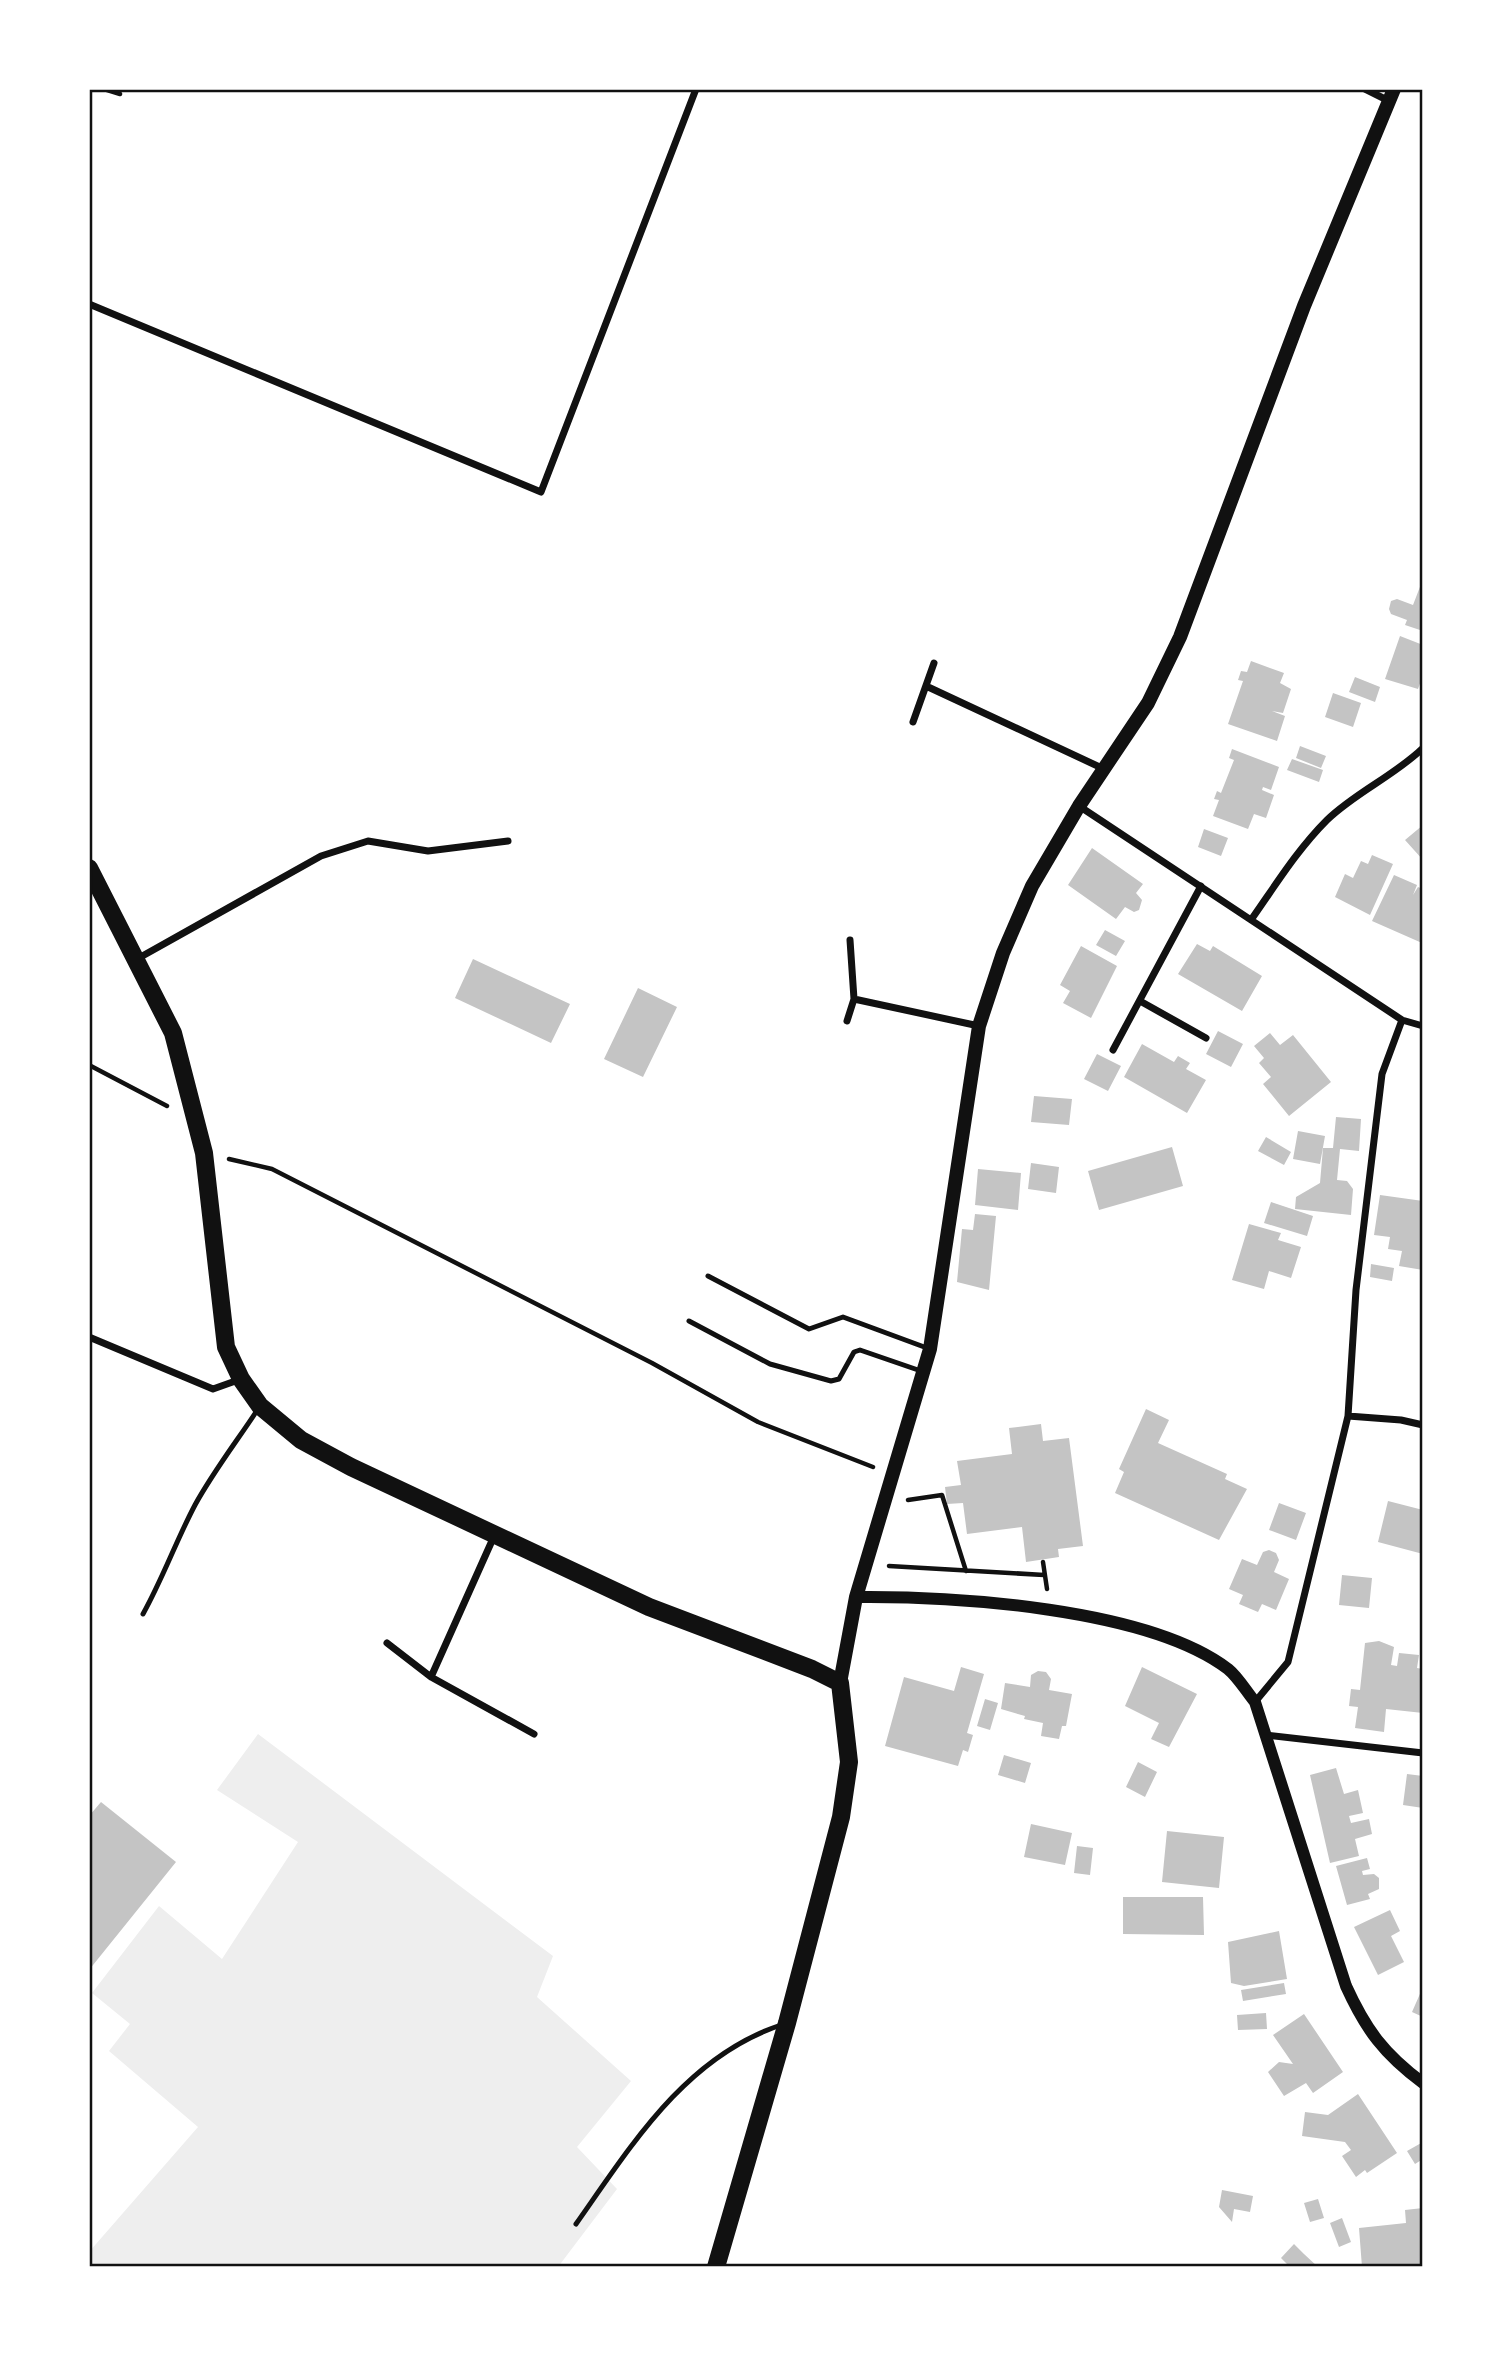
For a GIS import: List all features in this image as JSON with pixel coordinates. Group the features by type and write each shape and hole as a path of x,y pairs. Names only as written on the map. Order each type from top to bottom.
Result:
{"main road":[{"path":"716,2267 787,2023 841,1817 849,1762 840,1683 856,1597 930,1349 979,1026 1003,953 1032,886 1079,806 1148,703 1180,637 1304,306 1392,95"},
{"path":"89,868 173,1033 204,1153 226,1347 241,1379 260,1406 301,1440 351,1468 649,1607 812,1669 840,1683"}],"street":[{"path":"89,304 541,492 696,89"},
{"path":"1365,89 1392,95"},
{"path":"914,722 934,663"},
{"path":"926,687 1105,769"},
{"path":"1251,920 1302,849 1328,819 1402,768 1423,748"},
{"path":"1079,806 1402,1020 1423,1026"},
{"path":"137,959 321,856 368,841 428,851 508,841"},
{"path":"1113,1050 1201,886"},
{"path":"848,1021 854,999 850,940"},
{"path":"854,999 979,1026"},
{"path":"1140,1001 1206,1038"},
{"path":"1255,1702 1288,1662 1348,1416 1350,1350 1382,1074 1402,1020"},
{"path":"89,1337 214,1389 241,1379"},
{"path":"1348,1416 1401,1420 1423,1425"},
{"path":"431,1677 495,1534"},
{"path":"856,1597 945,1599 1079,1615 1129,1625 1183,1643 1229,1670 1255,1702 1346,1986 1362,2021 1386,2054 1423,2083"},
{"path":"387,1643 431,1677 534,1734"},
{"path":"1266,1735 1423,1753"}],"lane":[{"path":"708,1276 809,1329 843,1317 930,1349"},
{"path":"689,1321 770,1364 831,1381 844,1374 854,1352 860,1350 924,1372"},
{"path":"144,1614 164,1578 178,1539 197,1502 260,1406"},
{"path":"576,2224 661,2106 740,2042 787,2023"}],"path":[{"path":"104,89 120,94"},
{"path":"89,1065 196,1121"},
{"path":"204,1153 272,1169 652,1363 758,1422 894,1476"},
{"path":"885,1504 942,1495 966,1571"},
{"path":"892,1553 888,1566 1044,1575"}],"shaded area":[{"path":"258,1734 553,1956 537,1997 631,2081 577,2147 617,2189 558,2267 89,2267 89,2252 198,2127 109,2051 130,2024 92,1993 159,1906 222,1959 298,1842 217,1790"}],"building":[{"path":"1423,579 1423,631 1405,625 1407,620 1391,614 1389,609 1391,601 1397,599 1413,605"},
{"path":"1400,636 1423,645 1423,675 1418,689 1385,679"},
{"path":"1251,661 1284,673 1280,683 1291,689 1283,713 1272,711 1285,716 1277,741 1228,724 1243,681 1238,680 1241,671 1247,672"},
{"path":"1355,677 1380,687 1375,702 1349,692"},
{"path":"1333,693 1361,703 1353,727 1325,717"},
{"path":"1300,746 1326,756 1321,768 1296,758"},
{"path":"1232,749 1279,767 1271,790 1263,787 1262,790 1274,795 1266,818 1254,814 1248,829 1213,816 1219,800 1214,799 1217,791 1221,793 1234,760 1229,758"},
{"path":"1292,759 1323,770 1319,782 1287,770"},
{"path":"1423,825 1423,860 1405,840"},
{"path":"1204,829 1228,838 1221,856 1198,847"},
{"path":"1092,848 1143,884 1136,893 1142,900 1139,910 1134,912 1125,907 1116,919 1068,885"},
{"path":"1372,855 1393,864 1370,915 1335,897 1345,874 1353,878 1361,861 1368,864"},
{"path":"1394,875 1417,885 1413,895 1418,887 1423,889 1422,943 1372,921"},
{"path":"1105,930 1125,941 1116,956 1096,945"},
{"path":"1197,944 1210,951 1213,946 1262,976 1242,1011 1178,974"},
{"path":"1081,946 1117,966 1091,1018 1063,1003 1070,991 1060,985"},
{"path":"473,959 570,1004 551,1043 455,998"},
{"path":"638,988 677,1007 643,1077 604,1059"},
{"path":"1218,1031 1243,1044 1231,1067 1206,1054"},
{"path":"1270,1033 1280,1045 1293,1035 1331,1082 1289,1116 1263,1084 1271,1077 1259,1063 1264,1058 1254,1046"},
{"path":"1142,1044 1174,1062 1178,1056 1190,1063 1186,1069 1206,1080 1187,1113 1124,1077"},
{"path":"1097,1054 1121,1066 1108,1091 1084,1079"},
{"path":"1034,1096 1072,1099 1069,1125 1031,1122"},
{"path":"1336,1117 1361,1119 1359,1151 1340,1149 1337,1180 1347,1181 1353,1189 1351,1215 1295,1209 1296,1197 1320,1183 1323,1148 1333,1148"},
{"path":"1298,1131 1325,1136 1320,1164 1293,1159"},
{"path":"1266,1137 1291,1152 1284,1165 1258,1151"},
{"path":"1172,1147 1183,1186 1099,1210 1088,1171"},
{"path":"1031,1163 1059,1167 1056,1193 1028,1189"},
{"path":"978,1169 1021,1173 1018,1210 975,1205"},
{"path":"1380,1195 1423,1201 1423,1270 1399,1266 1402,1251 1388,1249 1390,1237 1374,1235"},
{"path":"1271,1202 1313,1216 1307,1236 1264,1223"},
{"path":"975,1214 996,1216 989,1290 957,1282 962,1229 973,1230"},
{"path":"1249,1224 1281,1233 1278,1240 1301,1247 1291,1278 1269,1271 1264,1289 1232,1280"},
{"path":"1371,1264 1394,1268 1392,1281 1370,1277"},
{"path":"1146,1409 1169,1420 1158,1443 1227,1474 1225,1479 1247,1489 1219,1540 1115,1493 1124,1472 1119,1469"},
{"path":"1041,1424 1043,1441 1069,1438 1083,1546 1058,1549 1059,1557 1026,1562 1022,1527 967,1534 963,1503 947,1504 945,1487 961,1485 957,1461 1012,1454 1009,1428"},
{"path":"1388,1501 1423,1510 1423,1554 1378,1542"},
{"path":"1279,1503 1306,1513 1296,1540 1269,1530"},
{"path":"1269,1550 1276,1553 1279,1560 1274,1572 1289,1579 1276,1610 1262,1604 1258,1612 1239,1604 1243,1595 1229,1589 1242,1559 1257,1565 1263,1552"},
{"path":"1342,1575 1372,1578 1369,1608 1339,1605"},
{"path":"1379,1641 1394,1647 1391,1665 1397,1666 1399,1653 1419,1655 1417,1668 1423,1669 1423,1713 1386,1709 1384,1732 1355,1728 1358,1707 1349,1706 1351,1689 1360,1690 1365,1643"},
{"path":"961,1667 984,1674 967,1733 973,1735 968,1752 963,1750 958,1766 885,1746 904,1677 954,1691"},
{"path":"1142,1667 1197,1694 1169,1747 1151,1739 1159,1723 1125,1706"},
{"path":"1038,1671 1046,1672 1051,1679 1049,1690 1072,1694 1066,1726 1062,1726 1059,1739 1041,1736 1043,1723 1024,1719 1025,1716 1001,1709 1005,1683 1030,1687 1031,1675"},
{"path":"985,1699 998,1703 990,1730 977,1726"},
{"path":"1004,1755 1031,1763 1025,1783 998,1775"},
{"path":"1138,1762 1157,1772 1145,1797 1126,1787"},
{"path":"1336,1768 1344,1794 1358,1790 1363,1813 1349,1816 1351,1823 1369,1819 1372,1834 1355,1839 1359,1856 1330,1863 1310,1775"},
{"path":"1407,1774 1423,1776 1423,1808 1403,1805"},
{"path":"101,1802 176,1862 89,1970 89,1816"},
{"path":"1031,1824 1072,1833 1065,1865 1024,1857"},
{"path":"1167,1831 1224,1837 1219,1888 1162,1882"},
{"path":"1077,1846 1093,1848 1090,1875 1074,1873"},
{"path":"1367,1858 1370,1869 1362,1871 1363,1875 1374,1874 1379,1878 1379,1889 1368,1894 1370,1899 1347,1905 1336,1866"},
{"path":"1123,1897 1203,1897 1204,1935 1123,1934"},
{"path":"1390,1910 1400,1931 1391,1936 1404,1962 1378,1975 1354,1927"},
{"path":"1279,1931 1287,1979 1244,1986 1231,1983 1228,1942"},
{"path":"1284,1983 1286,1994 1243,2001 1241,1990"},
{"path":"1423,1987 1423,2017 1412,2012"},
{"path":"1266,2013 1267,2029 1238,2030 1237,2015"},
{"path":"1304,2014 1343,2072 1313,2093 1306,2083 1284,2096 1268,2072 1279,2062 1293,2064 1273,2035"},
{"path":"1358,2094 1397,2153 1367,2173 1365,2170 1356,2177 1342,2156 1351,2150 1345,2142 1302,2136 1305,2112 1328,2115"},
{"path":"1423,2142 1423,2159 1415,2164 1407,2151"},
{"path":"1222,2190 1253,2196 1250,2212 1234,2209 1232,2222 1219,2207"},
{"path":"1318,2199 1324,2218 1310,2222 1304,2203"},
{"path":"1423,2208 1423,2267 1362,2267 1359,2228 1406,2223 1405,2210"},
{"path":"1342,2218 1351,2242 1339,2247 1330,2223"},
{"path":"1294,2244 1318,2267 1290,2267 1281,2258"}]}
